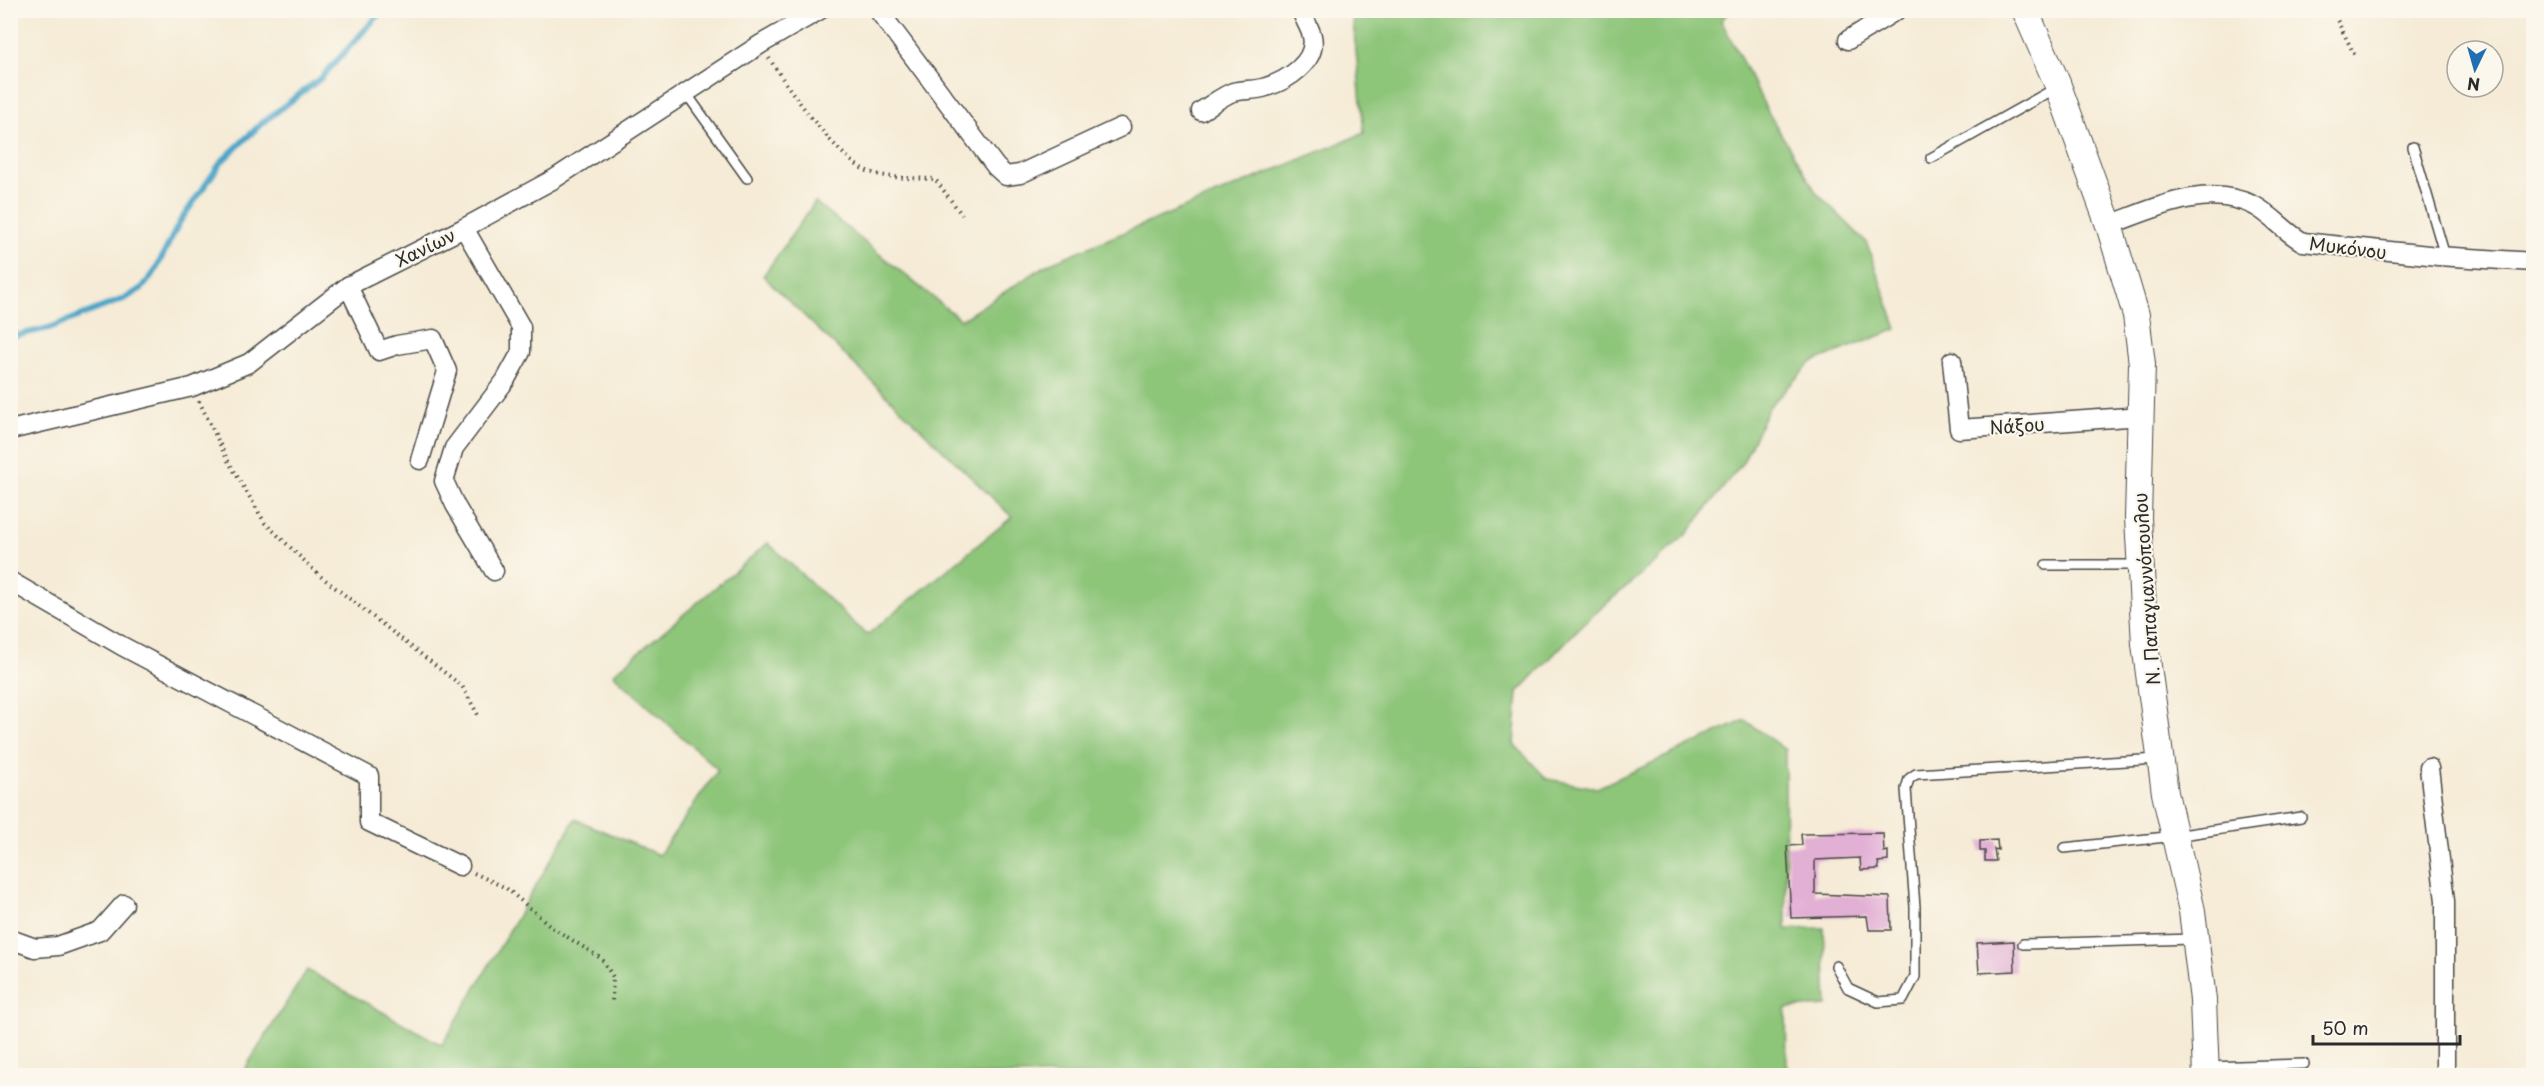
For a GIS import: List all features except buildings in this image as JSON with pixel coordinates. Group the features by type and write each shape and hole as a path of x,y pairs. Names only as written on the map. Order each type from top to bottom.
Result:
{"street":[{"name":"Χανίων","path":"10,430 192,387 249,363 348,286 464,228 554,179 761,44 820,10"},
{"path":"878,10 996,167 1006,176 1020,174 1120,127"},
{"path":"1201,111 1234,92 1264,88 1278,82 1301,67 1312,48 1312,37 1301,10"},
{"path":"1848,40 1897,10"},
{"name":"Ν. Παπαγιαννόπουλου","path":"2025,10 2058,87 2109,225 2136,315 2142,364 2138,518 2145,644 2161,759 2192,910 2203,999 2206,1072"},
{"name":"Μυκόνου","path":"2109,225 2174,201 2199,196 2220,196 2256,207 2303,243 2534,262"},
{"path":"464,228 521,327 521,352 506,381 454,448 444,481 455,505 494,571"},
{"path":"348,286 379,351 396,345 433,339 447,371 420,460"},
{"name":"Νάξου","path":"1952,361 1959,429 2142,416"},
{"path":"10,581 122,646 369,776 369,822 460,866"},
{"path":"2429,768 2445,901 2445,1076"},
{"path":"10,939 35,948 58,946 100,931 124,904"}],"lane":[{"path":"1931,158 2058,87"},
{"path":"686,93 747,178"},
{"path":"2413,147 2445,256"},
{"path":"2046,565 2141,565"},
{"path":"1836,966 1848,988 1878,1002 1903,1000 1915,977 1915,907 1906,789 1909,779 1916,774 2161,759"},
{"path":"2064,848 2175,836 2301,817"},
{"path":"2024,944 2195,939"},
{"path":"2206,1072 2304,1064"}],"path":[{"path":"2332,10 2355,56"},
{"path":"761,44 790,92 848,158 868,172 935,179 962,215"},
{"path":"192,387 227,459 265,523 319,575 462,686 478,716"},
{"path":"460,866 506,888 553,928 602,959 613,976 612,1001"}],"green space":[{"path":"1352,11 1731,11 1721,20 1769,114 1816,192 1866,242 1897,329 1812,362 1769,407 1743,462 1688,533 1582,625 1518,692 1514,744 1547,779 1597,788 1745,720 1785,750 1786,929 1824,928 1827,1006 1786,1008 1787,1075 241,1075 307,970 442,1045 575,819 659,855 718,770 613,674 768,543 867,635 1012,517 763,276 815,202 961,320 1048,264 1364,133"}],"waterway":[{"path":"10,337 49,328 126,298 142,288 154,273 179,223 222,161 262,123 321,78 383,10"}]}
